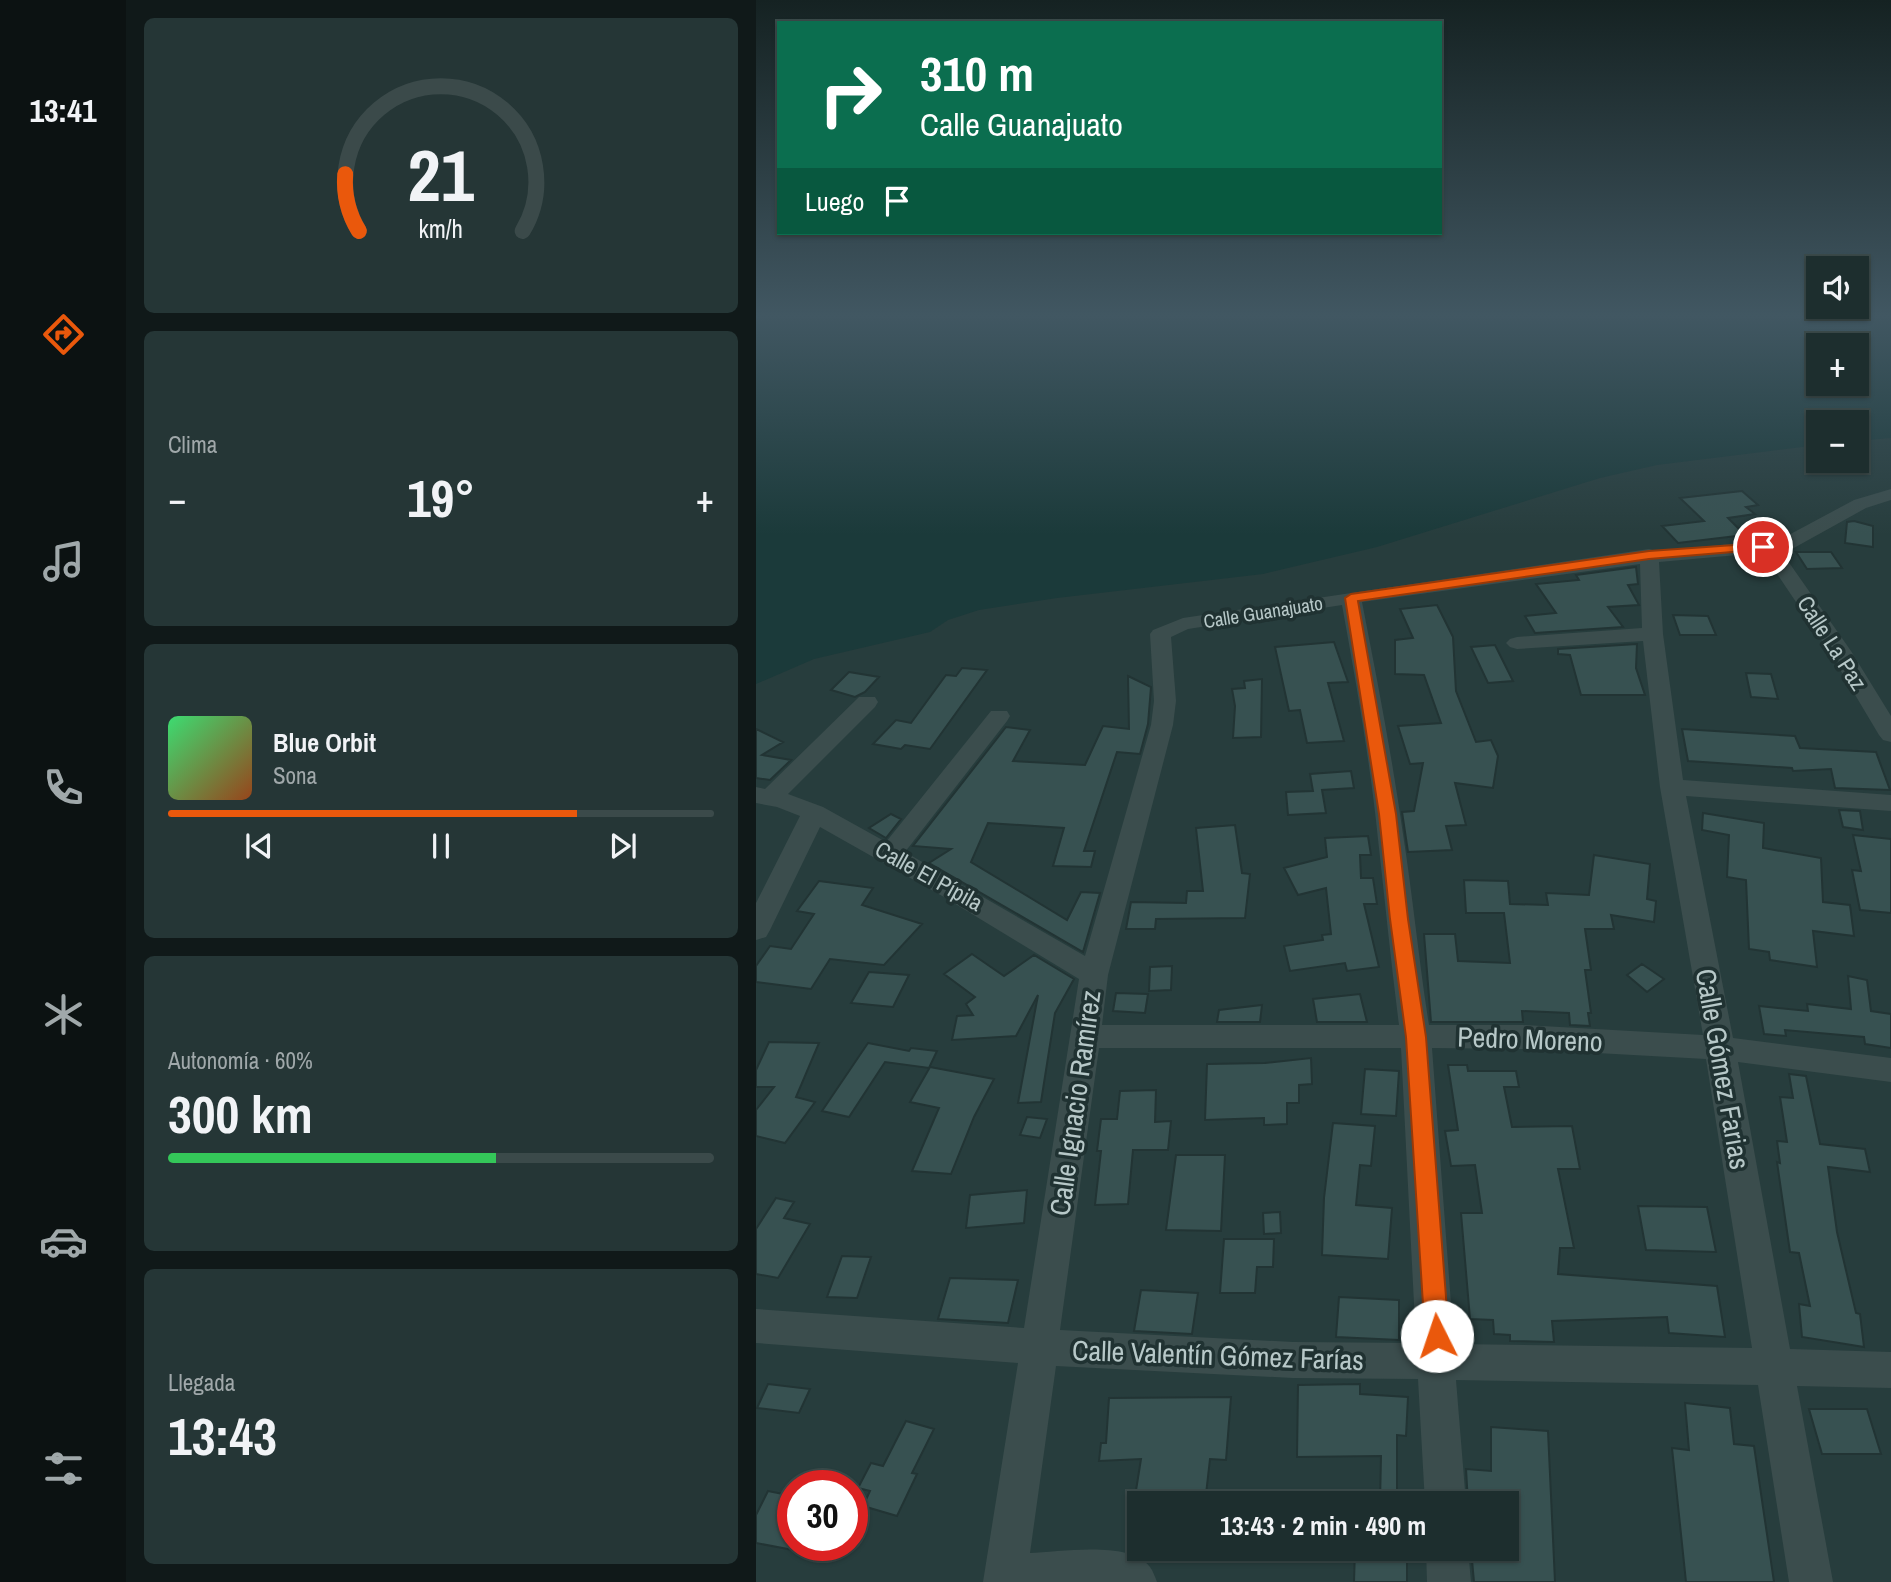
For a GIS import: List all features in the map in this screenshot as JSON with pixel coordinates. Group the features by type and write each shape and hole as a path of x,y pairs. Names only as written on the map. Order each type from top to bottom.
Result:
{"street":[{"path":"1772,552 1860,503 1891,494"},
{"name":"Calle Guanajuato","path":"1164,631 1183,624 1649,555 1763,547 1772,552"},
{"name":"Calle La Paz","path":"1772,552 1840,651 1891,735"},
{"name":"Calle Gómez Farias","path":"1649,555 1653,634 1672,787 1776,1368 1811,1582"},
{"path":"1351,598 1387,812 1416,1037 1439,1363 1444,1491"},
{"name":"Calle Ignacio Ramírez","path":"1006,1578 1094,975 1165,701 1159,637 1164,631"},
{"path":"1517,643 1653,634"},
{"path":"764,796 867,702"},
{"path":"890,854 999,716"},
{"path":"1672,787 1891,803"},
{"name":"Calle El Pípila","path":"764,796 814,814 890,854 982,905 1094,975"},
{"path":"756,930 814,814"},
{"name":"Pedro Moreno","path":"1084,1036 1522,1037 1720,1048 1891,1070"},
{"name":"Calle Valentín Gómez Farías","path":"756,1326 1040,1347 1293,1360 1615,1363 1891,1370"},
{"path":"1448,1561 1449,1582"},
{"path":"1006,1578 1109,1571 1126,1574 1135,1582"}],"water":[{"path":"756,387 1806,387 1806,396 1869,396 1869,387 1891,387 1891,438 1869,440 1869,410 1806,410 1806,446 1657,465 1600,478 1377,547 1263,574 979,610 948,620 930,632 814,659 756,684"}],"building":[{"path":"1742,491 1758,505 1746,507 1755,514 1728,518 1745,535 1678,543 1662,526 1704,521 1680,498"},
{"path":"1847,522 1873,526 1873,547 1845,543"},
{"path":"1796,552 1831,552 1842,568 1807,569"},
{"path":"1636,567 1638,584 1628,585 1639,605 1608,607 1623,627 1535,633 1525,616 1556,613 1536,584 1579,580 1576,575"},
{"path":"1437,605 1453,637 1456,691 1476,742 1491,740 1498,756 1493,788 1455,783 1466,825 1446,826 1452,850 1408,852 1402,812 1414,811 1423,763 1410,764 1398,726 1441,723 1424,675 1395,674 1395,640 1413,638 1400,609"},
{"path":"1673,615 1708,616 1716,635 1680,635"},
{"path":"1334,642 1348,682 1328,683 1344,741 1307,743 1300,710 1289,711 1275,647"},
{"path":"1637,644 1636,668 1645,695 1581,695 1570,655 1558,654 1558,649"},
{"path":"1495,645 1513,681 1488,683 1471,647"},
{"path":"962,668 987,670 930,749 905,745 901,749 873,744 896,720 911,723 946,675 956,676"},
{"path":"849,672 879,677 865,692 855,697 831,690"},
{"path":"1746,673 1771,674 1778,699 1751,697"},
{"path":"1128,676 1151,687 1148,724 1140,754 1117,752 1084,851 1095,851 1091,867 1053,866 1064,828 988,823 971,862 1067,920 1081,892 1100,893 1083,952 929,863 951,849 913,846 1006,727 1030,730 1013,761 1085,765 1103,726 1129,729"},
{"path":"1262,679 1261,737 1233,738 1235,706 1232,689 1245,688 1244,681"},
{"path":"756,729 783,742 762,755 791,760 770,780 756,778"},
{"path":"1682,729 1795,736 1800,748 1876,752 1890,790 1835,788 1831,769 1793,771 1792,768 1688,761"},
{"path":"1351,771 1354,788 1322,790 1326,813 1288,815 1286,792 1313,791 1310,774"},
{"path":"1839,810 1860,811 1863,830 1843,827"},
{"path":"1703,813 1764,823 1763,848 1821,858 1823,902 1850,905 1854,936 1813,931 1817,967 1770,960 1769,952 1749,949 1746,880 1727,877 1729,835 1702,830"},
{"path":"891,814 901,819 886,838 869,828"},
{"path":"1235,825 1242,873 1250,874 1245,918 1156,919 1155,929 1126,929 1131,902 1186,903 1187,891 1203,891 1196,828"},
{"path":"1853,835 1891,839 1891,913 1860,910 1852,870 1861,871"},
{"path":"1368,836 1371,855 1360,855 1361,878 1373,878 1377,904 1364,904 1379,967 1347,971 1345,963 1290,971 1284,946 1323,940 1322,935 1331,934 1326,888 1298,895 1284,868 1327,857 1325,838"},
{"path":"1594,855 1650,864 1647,899 1656,901 1654,922 1611,915 1614,929 1585,929 1591,970 1585,970 1591,1013 1588,1013 1590,1026 1570,1025 1569,1013 1522,1011 1523,1022 1431,1022 1424,934 1455,934 1458,961 1510,963 1504,913 1466,913 1464,880 1508,881 1510,904 1548,905 1546,893 1589,895"},
{"path":"819,881 873,888 862,905 922,924 884,965 830,959 811,989 756,982 756,966 770,946 791,949 814,914 797,911"},
{"path":"972,954 1004,976 1034,955 1074,979 1055,1013 1041,1102 1018,1103 1038,995 1016,1036 952,1040 957,1016 973,1015 966,1004 975,997 944,974"},
{"path":"1642,964 1664,979 1647,992 1627,975"},
{"path":"1172,966 1171,990 1149,991 1150,967"},
{"path":"869,972 909,975 893,1007 851,1003"},
{"path":"1848,976 1867,980 1871,1011 1891,1014 1891,1048 1865,1044 1864,1037 1785,1030 1786,1036 1764,1034 1759,1006 1808,1011 1807,1004 1851,1009"},
{"path":"1116,993 1148,994 1145,1013 1113,1011"},
{"path":"1360,994 1367,1022 1317,1022 1313,999"},
{"path":"1262,1005 1260,1022 1217,1022 1219,1010"},
{"path":"769,1042 819,1043 796,1097 815,1102 785,1143 756,1136 756,1110 774,1087 756,1087 756,1070"},
{"path":"868,1043 909,1051 911,1048 937,1051 929,1068 885,1062 849,1117 822,1111"},
{"path":"1311,1058 1312,1084 1299,1085 1299,1103 1287,1103 1287,1124 1264,1125 1264,1118 1205,1120 1207,1064 1265,1063"},
{"path":"1448,1065 1467,1065 1468,1071 1516,1071 1519,1087 1504,1087 1512,1127 1572,1126 1580,1169 1558,1169 1574,1248 1560,1248 1558,1274 1717,1286 1725,1337 1669,1333 1667,1317 1552,1321 1554,1342 1510,1341 1510,1335 1494,1334 1493,1320 1470,1319 1461,1213 1482,1213 1475,1165 1451,1166 1445,1131 1458,1130"},
{"path":"930,1067 994,1079 974,1117 951,1174 912,1171 939,1108 910,1102"},
{"path":"1365,1069 1399,1071 1396,1116 1361,1114"},
{"path":"1789,1074 1806,1076 1820,1144 1865,1149 1870,1172 1828,1167 1837,1232 1856,1313 1860,1314 1864,1347 1802,1337 1799,1304 1810,1306 1799,1253 1790,1252 1777,1162 1780,1163 1777,1141 1787,1142 1780,1097 1793,1098"},
{"path":"1156,1090 1155,1122 1171,1121 1168,1150 1133,1150 1128,1204 1095,1205 1101,1151 1097,1151 1101,1119 1117,1119 1120,1091"},
{"path":"1027,1117 1047,1119 1040,1138 1020,1135"},
{"path":"1333,1123 1375,1126 1371,1166 1360,1165 1356,1205 1392,1208 1388,1259 1322,1255 1324,1198"},
{"path":"1176,1155 1225,1155 1221,1231 1166,1230"},
{"path":"1027,1190 1024,1223 966,1228 970,1195"},
{"path":"776,1198 794,1202 784,1218 810,1224 778,1278 756,1274 756,1229"},
{"path":"1638,1206 1707,1207 1716,1252 1646,1250"},
{"path":"1280,1212 1281,1233 1264,1234 1263,1213"},
{"path":"1224,1239 1274,1239 1273,1267 1257,1267 1255,1293 1220,1293"},
{"path":"842,1256 871,1257 857,1298 827,1297"},
{"path":"950,1278 1018,1280 1008,1323 938,1319"},
{"path":"1141,1290 1198,1293 1192,1334 1134,1331"},
{"path":"1339,1297 1399,1300 1399,1340 1336,1337"},
{"path":"768,1384 810,1389 799,1413 757,1408"},
{"path":"1360,1384 1360,1394 1408,1397 1406,1436 1397,1435 1397,1491 1380,1491 1381,1456 1297,1457 1298,1385"},
{"path":"1231,1397 1226,1460 1210,1459 1206,1491 1136,1491 1141,1459 1099,1461 1101,1443 1106,1443 1109,1398"},
{"path":"1685,1403 1730,1408 1734,1444 1754,1446 1774,1582 1686,1582 1672,1448 1689,1450"},
{"path":"1809,1409 1867,1409 1881,1454 1822,1454"},
{"path":"906,1421 934,1429 912,1473 917,1474 897,1516 868,1507 870,1491 867,1470 871,1463 883,1466"},
{"path":"1491,1427 1548,1431 1555,1582 1474,1582 1472,1561 1519,1561 1519,1491 1467,1491 1466,1469 1491,1471"},
{"path":"768,1491 777,1493 777,1547 756,1543 756,1515"},
{"path":"1355,1561 1407,1561 1407,1582 1354,1582"}],"route":[{"path":"1437,1336 1416,1037 1399,919 1388,814 1351,598 1568,565 1649,555 1763,547"}]}
